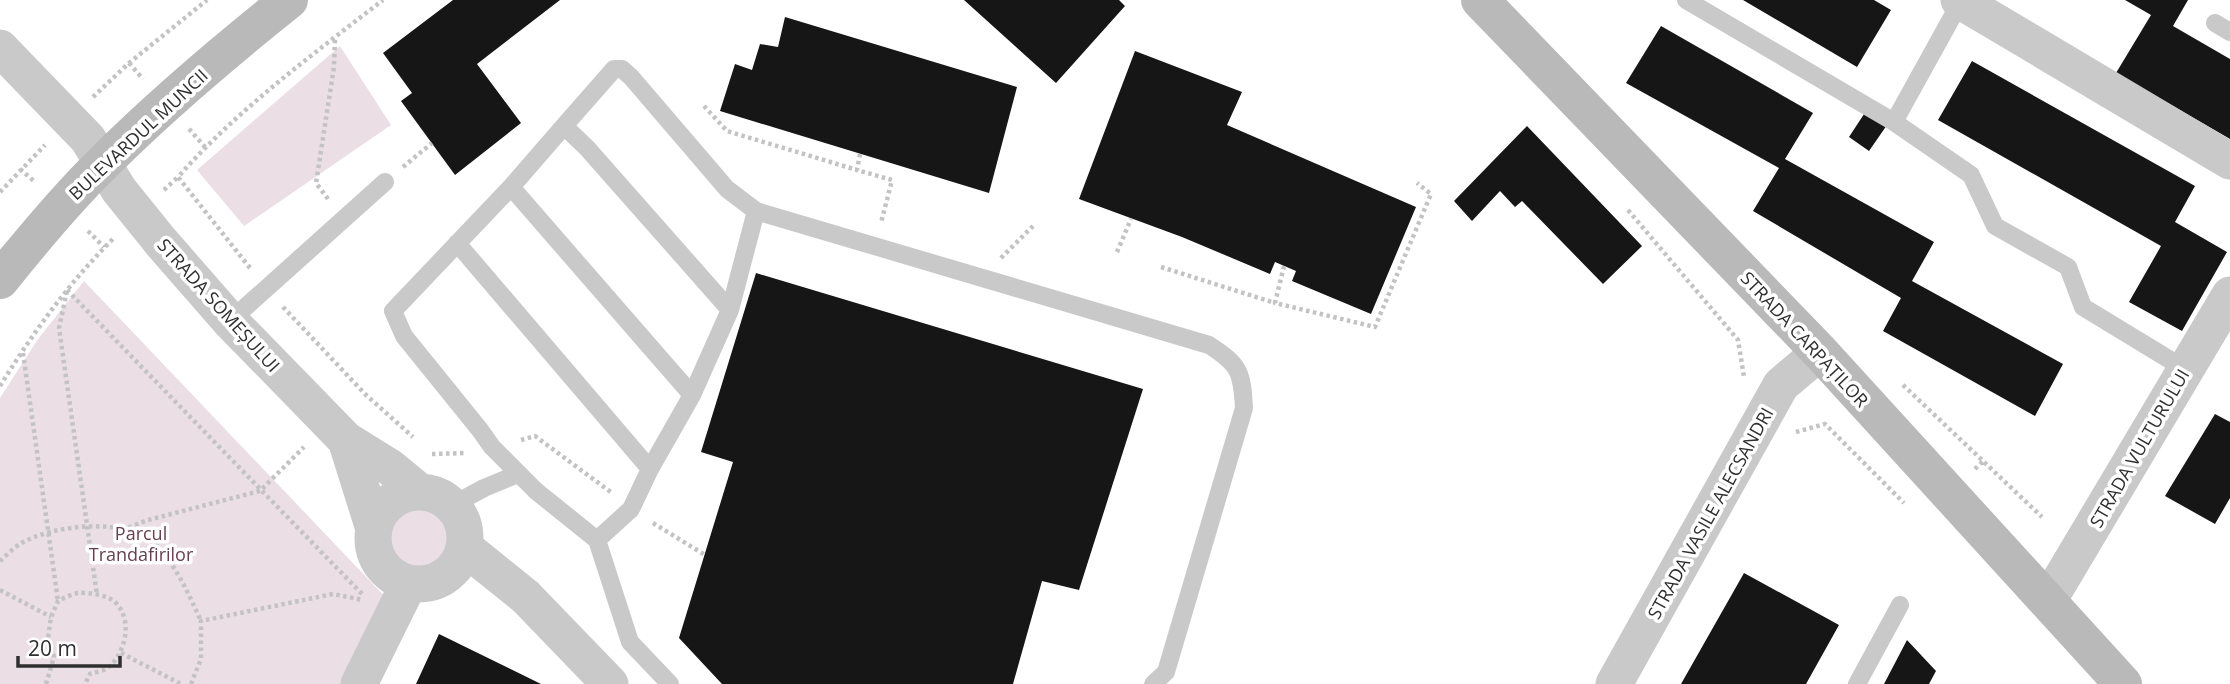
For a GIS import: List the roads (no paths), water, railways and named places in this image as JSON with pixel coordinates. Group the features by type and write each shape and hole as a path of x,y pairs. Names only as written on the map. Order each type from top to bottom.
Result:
{"main road":[{"name":"BULEVARDUL MUNCII","path":"0,280 62,205 103,162 289,0"},
{"name":"STRADA CARPAȚILOR","path":"1480,0 1819,352 2123,684"}],"street":[{"path":"1960,1 2230,161"},
{"name":"STRADA SOMEȘULUI","path":"0,48 71,118 88,139 119,190 230,321 346,440 435,499 463,526 464,547"},
{"name":"STRADA VULTURULUI","path":"2048,601 2230,295"},
{"name":"STRADA VASILE ALECSANDRI","path":"1614,684 1781,385 1819,352"},
{"name":"STRADA SOMEȘULUI","path":"346,440 374,529 373,543 377,557 384,569 409,583"},
{"path":"374,529 379,516 397,497 435,499"},
{"path":"359,684 409,583 423,584 438,580 450,572 459,561 464,547 526,597 610,684"}],"lane":[{"path":"1686,0 1894,122 1971,175 1995,226 2068,267 2083,306 2185,369"},
{"path":"1894,122 1960,1"},
{"path":"670,684 630,642 597,540 536,491 492,447 404,337 393,311 511,187 614,69 622,69 631,77 727,189 756,211 1209,345 1230,359 1243,379 1244,408 1166,672 1153,684"},
{"path":"564,126 587,148 730,310"},
{"path":"230,321 385,182"},
{"path":"511,187 692,395"},
{"path":"597,540 631,509 650,469 692,395 730,310 756,211"},
{"path":"457,243 650,469"},
{"path":"435,499 484,488 519,474"},
{"path":"1857,684 1900,605"}],"park label":[{"name":"Parcul Trandafirilor","path":"141,543"}]}
